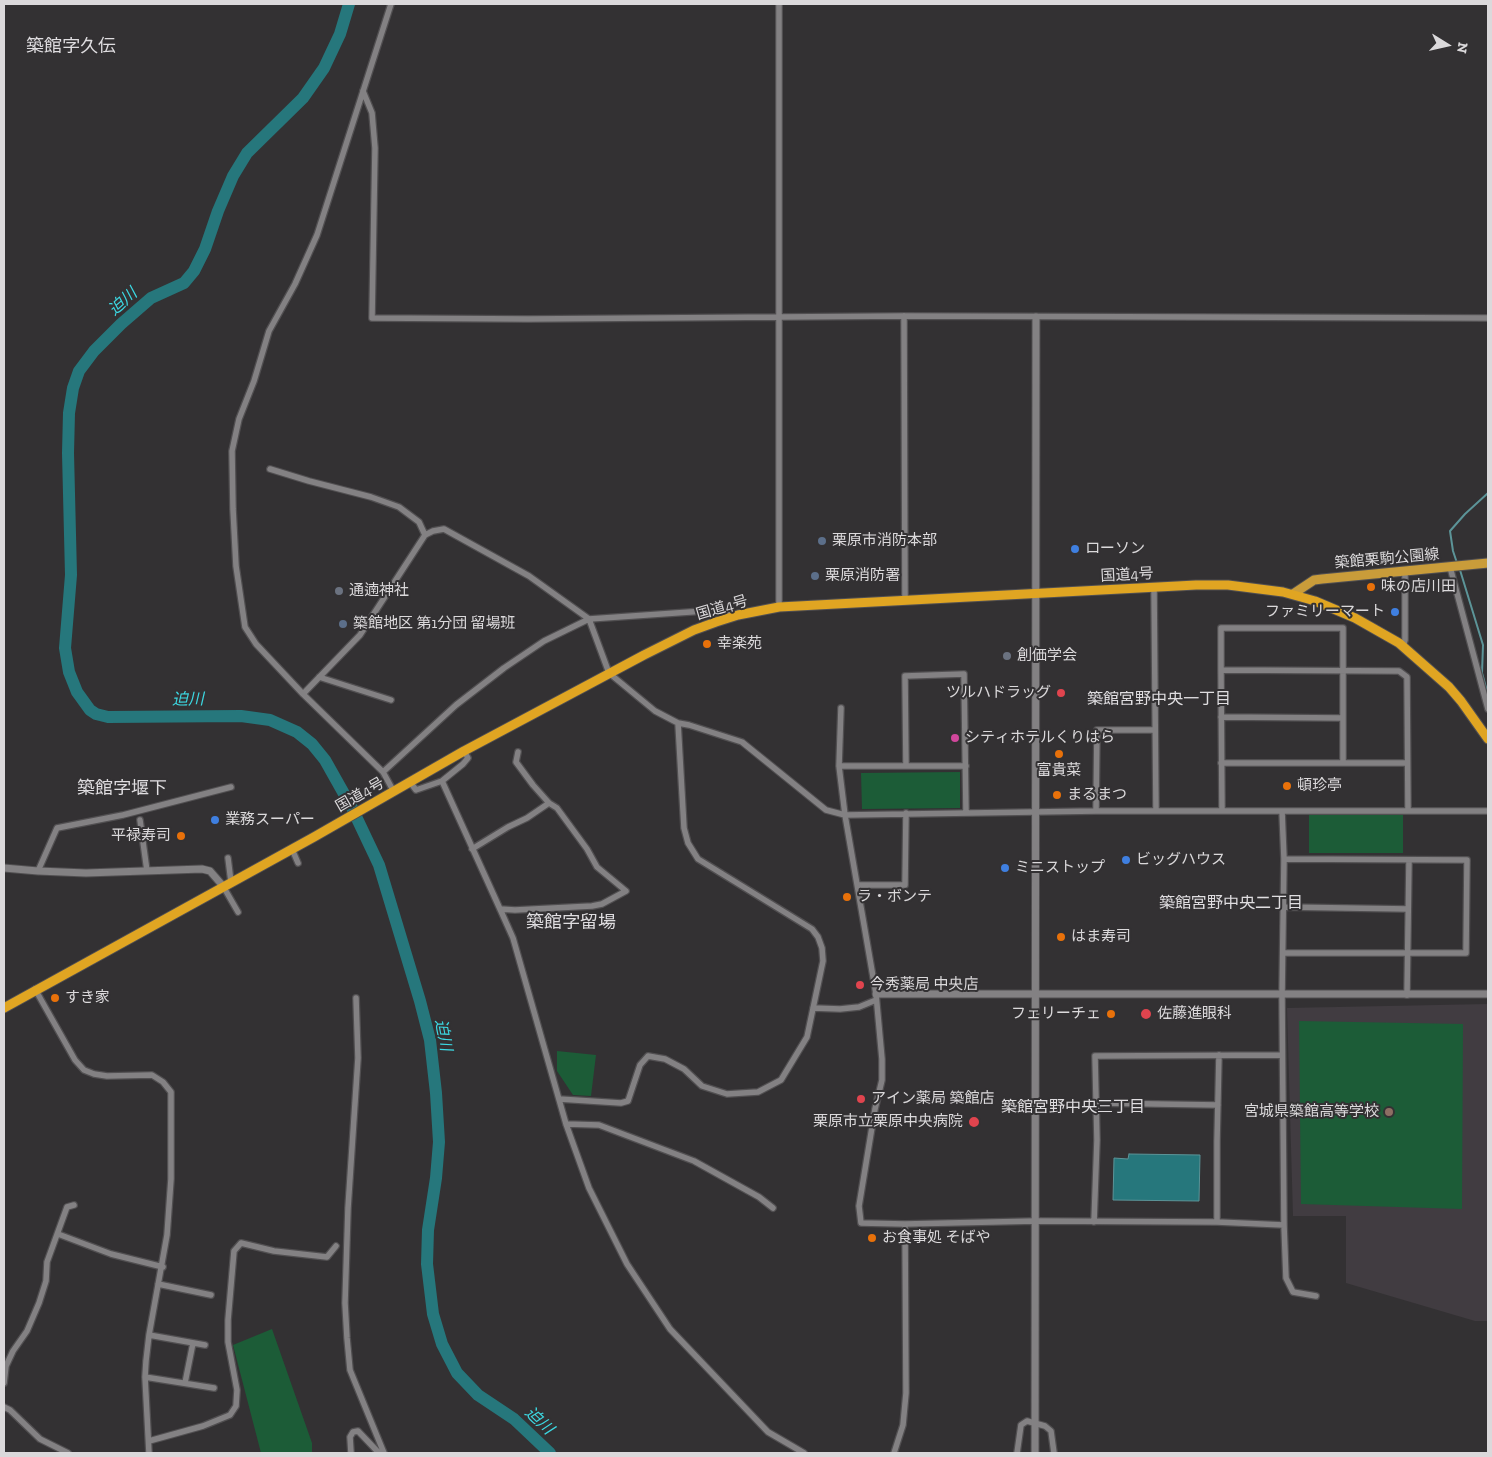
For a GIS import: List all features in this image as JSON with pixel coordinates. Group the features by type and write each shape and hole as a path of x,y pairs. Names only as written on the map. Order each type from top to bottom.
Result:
{"highway":[{"name":"国道4号","path":"4,1008 314,837 464,751 694,630 738,615 779,607 1154,587 1228,585 1257,587 1315,601 1355,618 1403,647 1449,687 1488,739"}],"main road":[{"name":"築館栗駒公園線","path":"1292,594 1314,580 1488,563"}],"street":[{"path":"390,793 383,772 303,694 256,644 244,627 236,566 232,509 232,451 239,419 254,381 269,331 295,284 317,235 391,4"},
{"path":"779,607 780,4"},
{"path":"363,92 372,113 375,148 372,318 528,320 904,316 1488,318"},
{"path":"904,316 905,599"},
{"path":"1035,1453 1036,317"},
{"path":"270,469 371,497 399,507 419,522 425,535"},
{"path":"303,694 360,635 425,535 432,531 444,529 529,576 589,619 609,674 655,711 678,723 689,724 742,742 826,810 845,815 1156,810 1488,811"},
{"path":"1452,567 1488,709"},
{"path":"1403,647 1406,640 1405,571"},
{"path":"1154,587 1156,810"},
{"path":"383,772 456,705 504,668 544,641 589,619 719,610 738,615"},
{"path":"1222,811 1221,628 1343,628 1343,763"},
{"path":"1221,670 1399,671 1407,677 1408,810"},
{"path":"906,766 906,676 964,674 966,812"},
{"path":"319,677 391,700"},
{"path":"841,708 839,766 845,815 876,997 882,1059 882,1080 875,1109 859,1206 861,1223 905,1224 1036,1221 1217,1222 1284,1226"},
{"path":"1220,717 1343,718"},
{"path":"559,1099 628,1101 640,1065 648,1056 664,1059 684,1069 702,1086 727,1094 758,1092 781,1080 807,1037 823,961 822,948 818,937 812,929 698,859 688,843 684,828 678,723"},
{"path":"1096,811 1097,730 1155,730"},
{"path":"410,782 416,790 442,781 468,758 464,751"},
{"path":"500,909 592,906 602,904 626,891 597,867 587,849 557,808 549,803 516,762 518,752"},
{"path":"1221,763 1408,763"},
{"path":"839,766 966,766"},
{"path":"442,781 512,938 566,1124 589,1188 627,1264 670,1330 768,1432 804,1453"},
{"path":"38,872 58,828 123,815 231,787"},
{"path":"472,849 508,827 528,818 549,803"},
{"path":"1282,811 1284,859 1282,1055 1286,1278 1293,1292 1316,1296"},
{"path":"858,886 905,884 906,813"},
{"path":"140,820 146,871"},
{"path":"142,833 162,830"},
{"path":"292,849 298,863"},
{"path":"228,858 231,882"},
{"path":"1283,952 1466,953 1467,860 1284,859"},
{"path":"1407,995 1409,861"},
{"path":"4,868 38,872 86,873 202,869 210,871 223,886 238,912"},
{"path":"1284,907 1408,909"},
{"path":"36,989 75,1060 84,1070 106,1076 152,1075 163,1082 171,1092 171,1179 168,1235 149,1335 145,1377 149,1453"},
{"path":"813,1008 840,1009 859,1007 876,997 1036,994 1488,994"},
{"path":"356,998 358,1058 348,1208 345,1303 347,1338 350,1370 384,1453"},
{"path":"1217,1222 1220,1054"},
{"path":"1094,1222 1097,1140 1095,1056 1282,1055"},
{"path":"1095,1103 1218,1105"},
{"path":"566,1124 599,1125 694,1161 759,1197 773,1208"},
{"path":"4,1383 6,1366 13,1351 27,1331 39,1303 46,1281 48,1262 67,1207 74,1205"},
{"path":"894,1453 903,1425 906,1393 905,1224"},
{"path":"58,1234 111,1254 162,1267"},
{"path":"149,1441 203,1426 230,1415 236,1406 237,1390 228,1342 234,1251 242,1243 274,1251 327,1257 336,1246"},
{"path":"158,1284 211,1295"},
{"path":"149,1335 205,1345"},
{"path":"185,1383 193,1343"},
{"path":"145,1377 214,1388"},
{"path":"4,1407 10,1410 40,1439 68,1453"},
{"path":"1018,1453 1021,1425 1027,1421 1036,1422 1051,1431 1054,1453"},
{"path":"351,1453 350,1437 353,1432 358,1431 379,1453"}],"shaded area":[{"name":"宮城県築館高等学校","path":"1488,1004 1488,1321 1475,1321 1346,1283 1346,1216 1293,1216 1287,1008"}],"green space":[{"path":"960,772 960,808 862,809 861,773"},
{"path":"1309,815 1403,815 1403,853 1309,853"},
{"path":"1299,1021 1463,1024 1462,1209 1301,1204"},
{"path":"557,1051 596,1055 591,1096 573,1095 557,1071"},
{"path":"272,1329 312,1443 312,1453 261,1453 233,1345"}],"water":[{"path":"1129,1154 1200,1155 1199,1201 1113,1200 1114,1158 1128,1159"}],"waterway":[{"name":"迫川","path":"349,4 340,34 324,68 303,98 247,153 233,176 205,249 194,271 184,283 151,298 121,324 94,351 79,371 73,388 69,413 71,575 65,648 69,672 77,692 90,710 96,714 108,717 241,716 270,720 297,732 312,744 325,760 352,808 379,865 430,1040 439,1142 428,1230 427,1264 433,1314 442,1344 457,1373 478,1395 514,1419 550,1453"},
{"path":"1457,563 1450,531 1488,493"},
{"path":"1460,570 1483,645 1482,673 1488,695"}],"place":[{"name":"栗原市消防本部","path":"822,541"},
{"name":"ローソン","path":"1075,549"},
{"name":"栗原消防署","path":"815,576"},
{"name":"味の店川田","path":"1371,587"},
{"name":"通遖神社","path":"339,591"},
{"name":"ファミリーマート","path":"1395,612"},
{"name":"築館地区 第1分団 留場班","path":"343,624"},
{"name":"幸楽苑","path":"707,644"},
{"name":"創価学会","path":"1007,656"},
{"name":"ツルハドラッグ","path":"1061,693"},
{"name":"シティホテルくりはら","path":"955,738"},
{"name":"富貴菜","path":"1059,754"},
{"name":"頓珍亭","path":"1287,786"},
{"name":"まるまつ","path":"1057,795"},
{"name":"業務スーパー","path":"215,820"},
{"name":"平禄寿司","path":"181,836"},
{"name":"ビッグハウス","path":"1126,860"},
{"name":"ミニストップ","path":"1005,868"},
{"name":"ラ・ボンテ","path":"847,897"},
{"name":"はま寿司","path":"1061,937"},
{"name":"今秀薬局 中央店","path":"860,985"},
{"name":"すき家","path":"55,998"},
{"name":"フェリーチェ","path":"1111,1014"},
{"name":"佐藤進眼科","path":"1146,1014"},
{"name":"アイン薬局 築館店","path":"861,1099"},
{"name":"宮城県築館高等学校","path":"1389,1112"},
{"name":"栗原市立栗原中央病院","path":"974,1122"},
{"name":"お食事処 そばや","path":"872,1238"}],"district":[{"name":"築館字久伝","path":"71,47"},
{"name":"築館宮野中央一丁目","path":"1159,699"},
{"name":"築館字堰下","path":"122,789"},
{"name":"築館宮野中央二丁目","path":"1231,903"},
{"name":"築館字留場","path":"571,923"},
{"name":"築館宮野中央三丁目","path":"1073,1107"}]}
